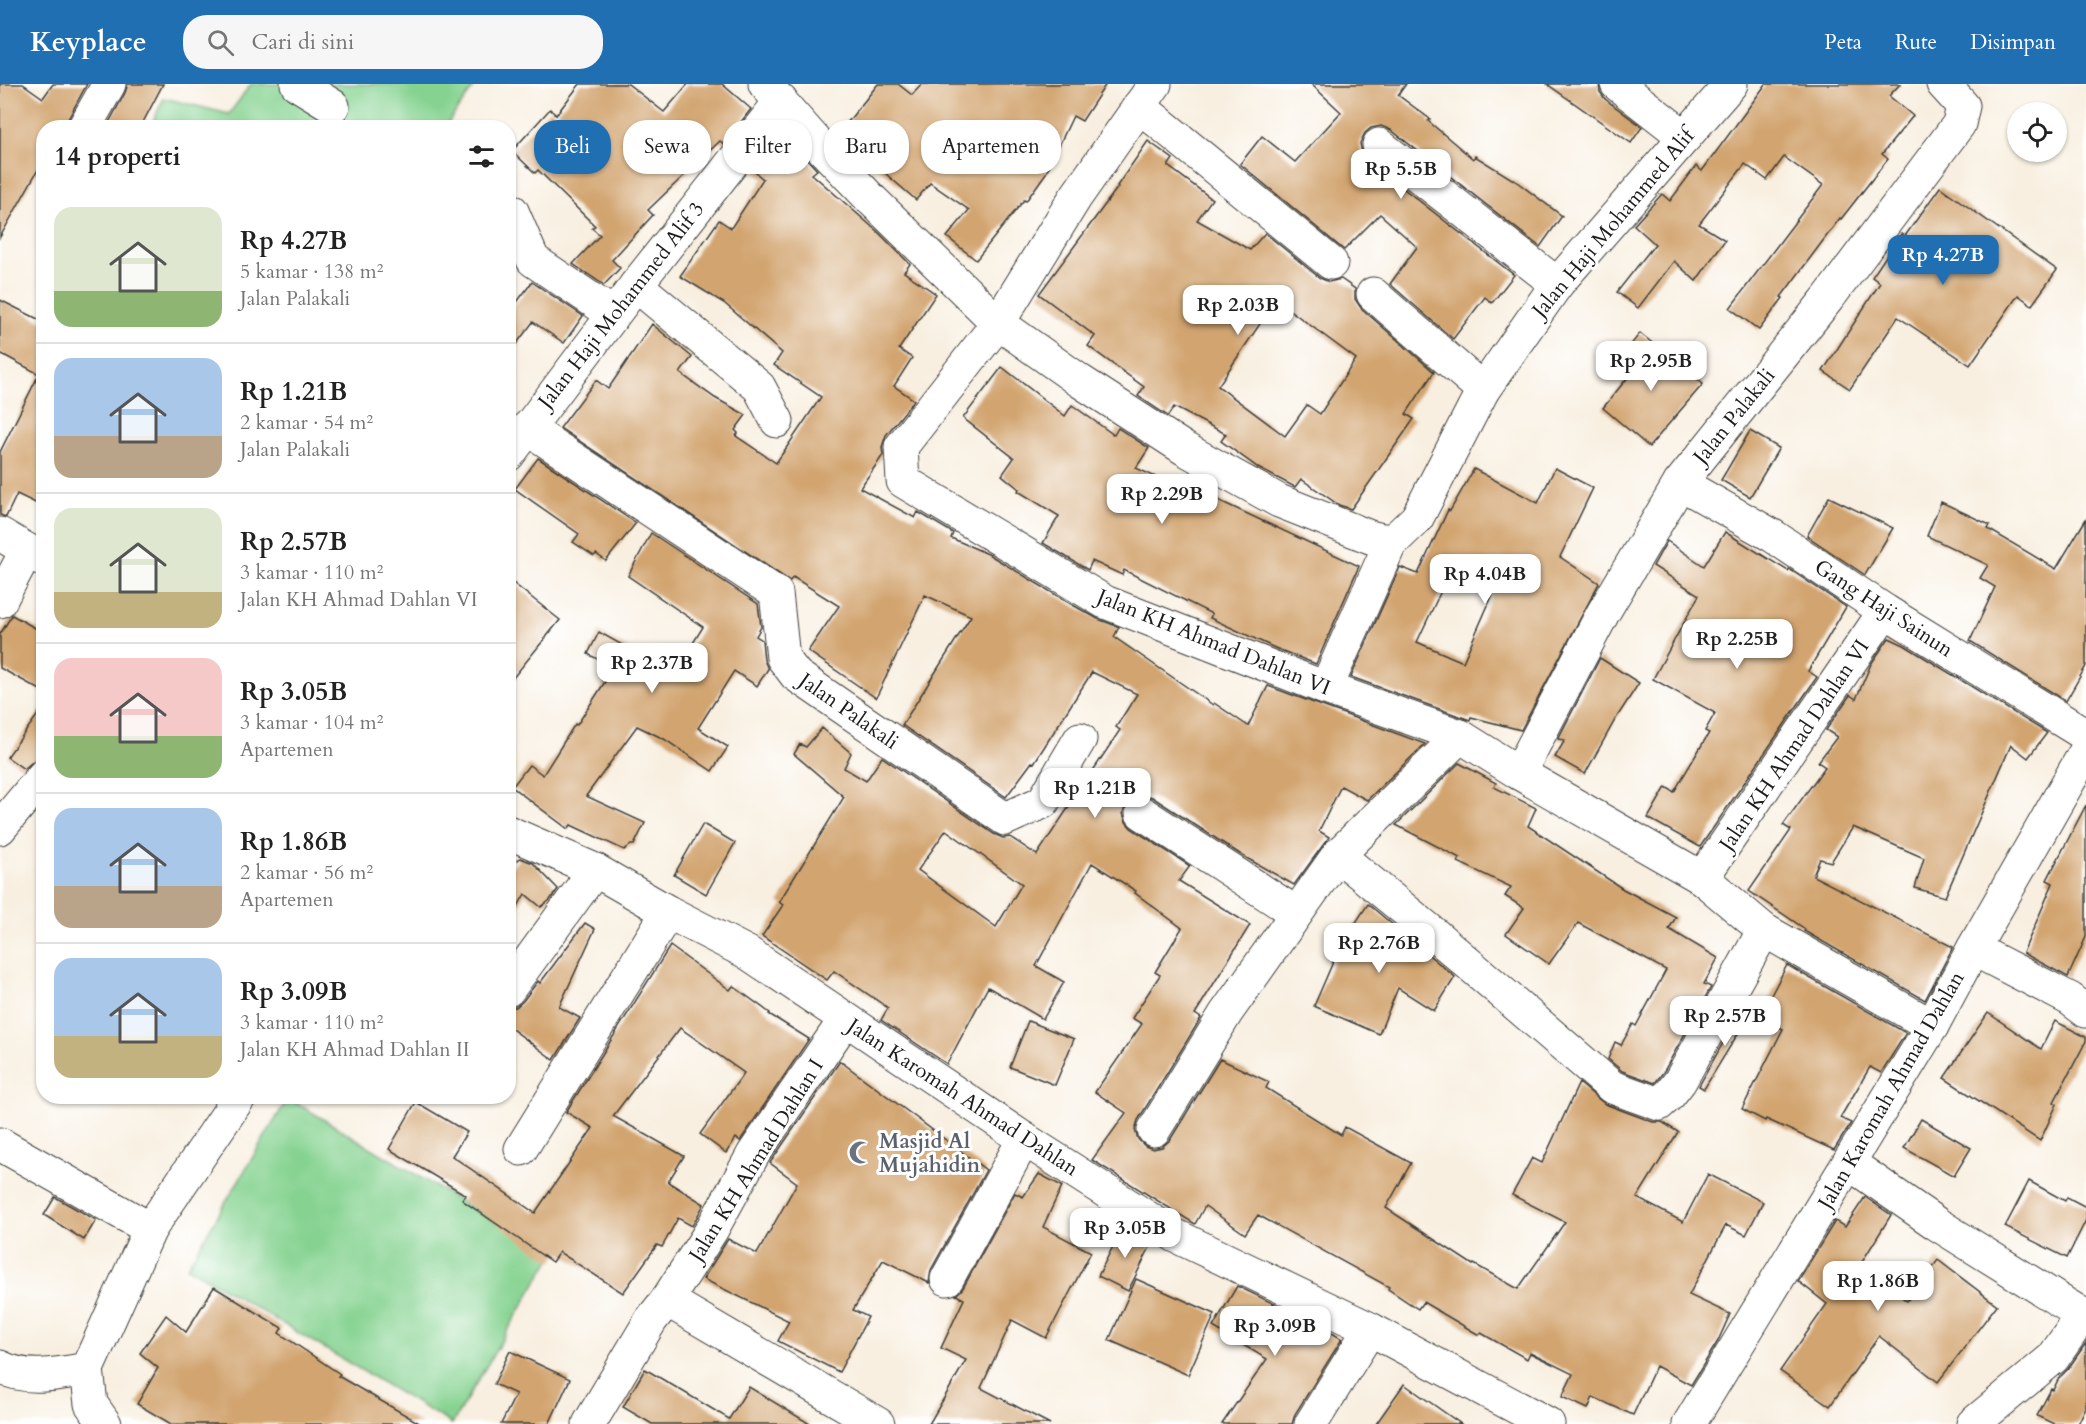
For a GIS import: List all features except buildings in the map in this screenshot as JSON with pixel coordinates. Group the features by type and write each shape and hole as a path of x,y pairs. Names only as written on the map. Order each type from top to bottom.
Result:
{"street":[{"path":"89,120 109,84"},
{"path":"297,84 333,106"},
{"path":"1617,84 1685,137"},
{"name":"Jalan Haji Mohammed Alif","path":"1392,540 1417,518 1483,390 1557,285 1731,84"},
{"name":"Jalan Palakali","path":"1519,773 1604,613 1680,483 1829,297 1959,124 1963,106 1943,84"},
{"path":"773,92 855,183 998,323 1080,381 1185,449 1258,490 1370,537 1392,540 1330,678 1323,687"},
{"name":"Jalan Haji Mohammed Alif 3","path":"516,444 636,285 773,92"},
{"path":"998,323 1076,198 1147,95 1331,264"},
{"path":"1379,145 1557,285"},
{"path":"516,220 533,260 613,314"},
{"path":"636,285 759,387 777,421"},
{"path":"1373,294 1483,390"},
{"name":"Jalan KH Ahmad Dahlan VI","path":"998,323 901,447 903,481 1105,602 1323,687 1460,736 1519,773 1702,878 1764,930 1932,1026"},
{"name":"Jalan Palakali","path":"527,428 776,593 783,658 796,675 1005,819 1043,802 1080,739"},
{"name":"Gang Haji Sainun","path":"1680,483 1773,536 1885,611 2086,735"},
{"path":"0,601 23,548"},
{"name":"Jalan KH Ahmad Dahlan VI","path":"1702,878 1885,611"},
{"path":"1154,1130 1226,1013 1338,855 1460,736"},
{"name":"Jalan Karomah Ahmad Dahlan","path":"1689,1424 1932,1026 1973,949 2086,752"},
{"path":"0,828 36,785"},
{"path":"1142,813 1296,913"},
{"name":"Jalan Karomah Ahmad Dahlan","path":"516,835 595,870 668,912 748,953 1024,1139 1176,1236 1370,1329 1548,1424"},
{"path":"1338,855 1433,933 1612,1087 1659,1104 1680,1081 1764,930"},
{"path":"516,979 595,870"},
{"path":"521,1149 668,912"},
{"path":"1973,949 2070,999 2086,1011"},
{"name":"Jalan KH Ahmad Dahlan I","path":"589,1424 651,1320 667,1300 711,1231 754,1153 845,1020"},
{"path":"105,1424 91,1404 87,1369 150,1229 235,1104"},
{"path":"947,1279 1024,1139"},
{"path":"0,1144 150,1229"},
{"path":"1849,1163 1947,1230 2083,1315 2053,1358 1973,1424"},
{"path":"667,1300 878,1424"},
{"path":"1311,1424 1370,1329"},
{"path":"0,1367 11,1373 50,1376 87,1369"}],"green space":[{"path":"251,84 476,84 450,120 154,120 164,98 229,114"},
{"path":"284,1104 298,1104 552,1256 452,1424 187,1267"}],"place":[{"name":"Masjid Al Mujahidin","path":"861,1153"}]}
